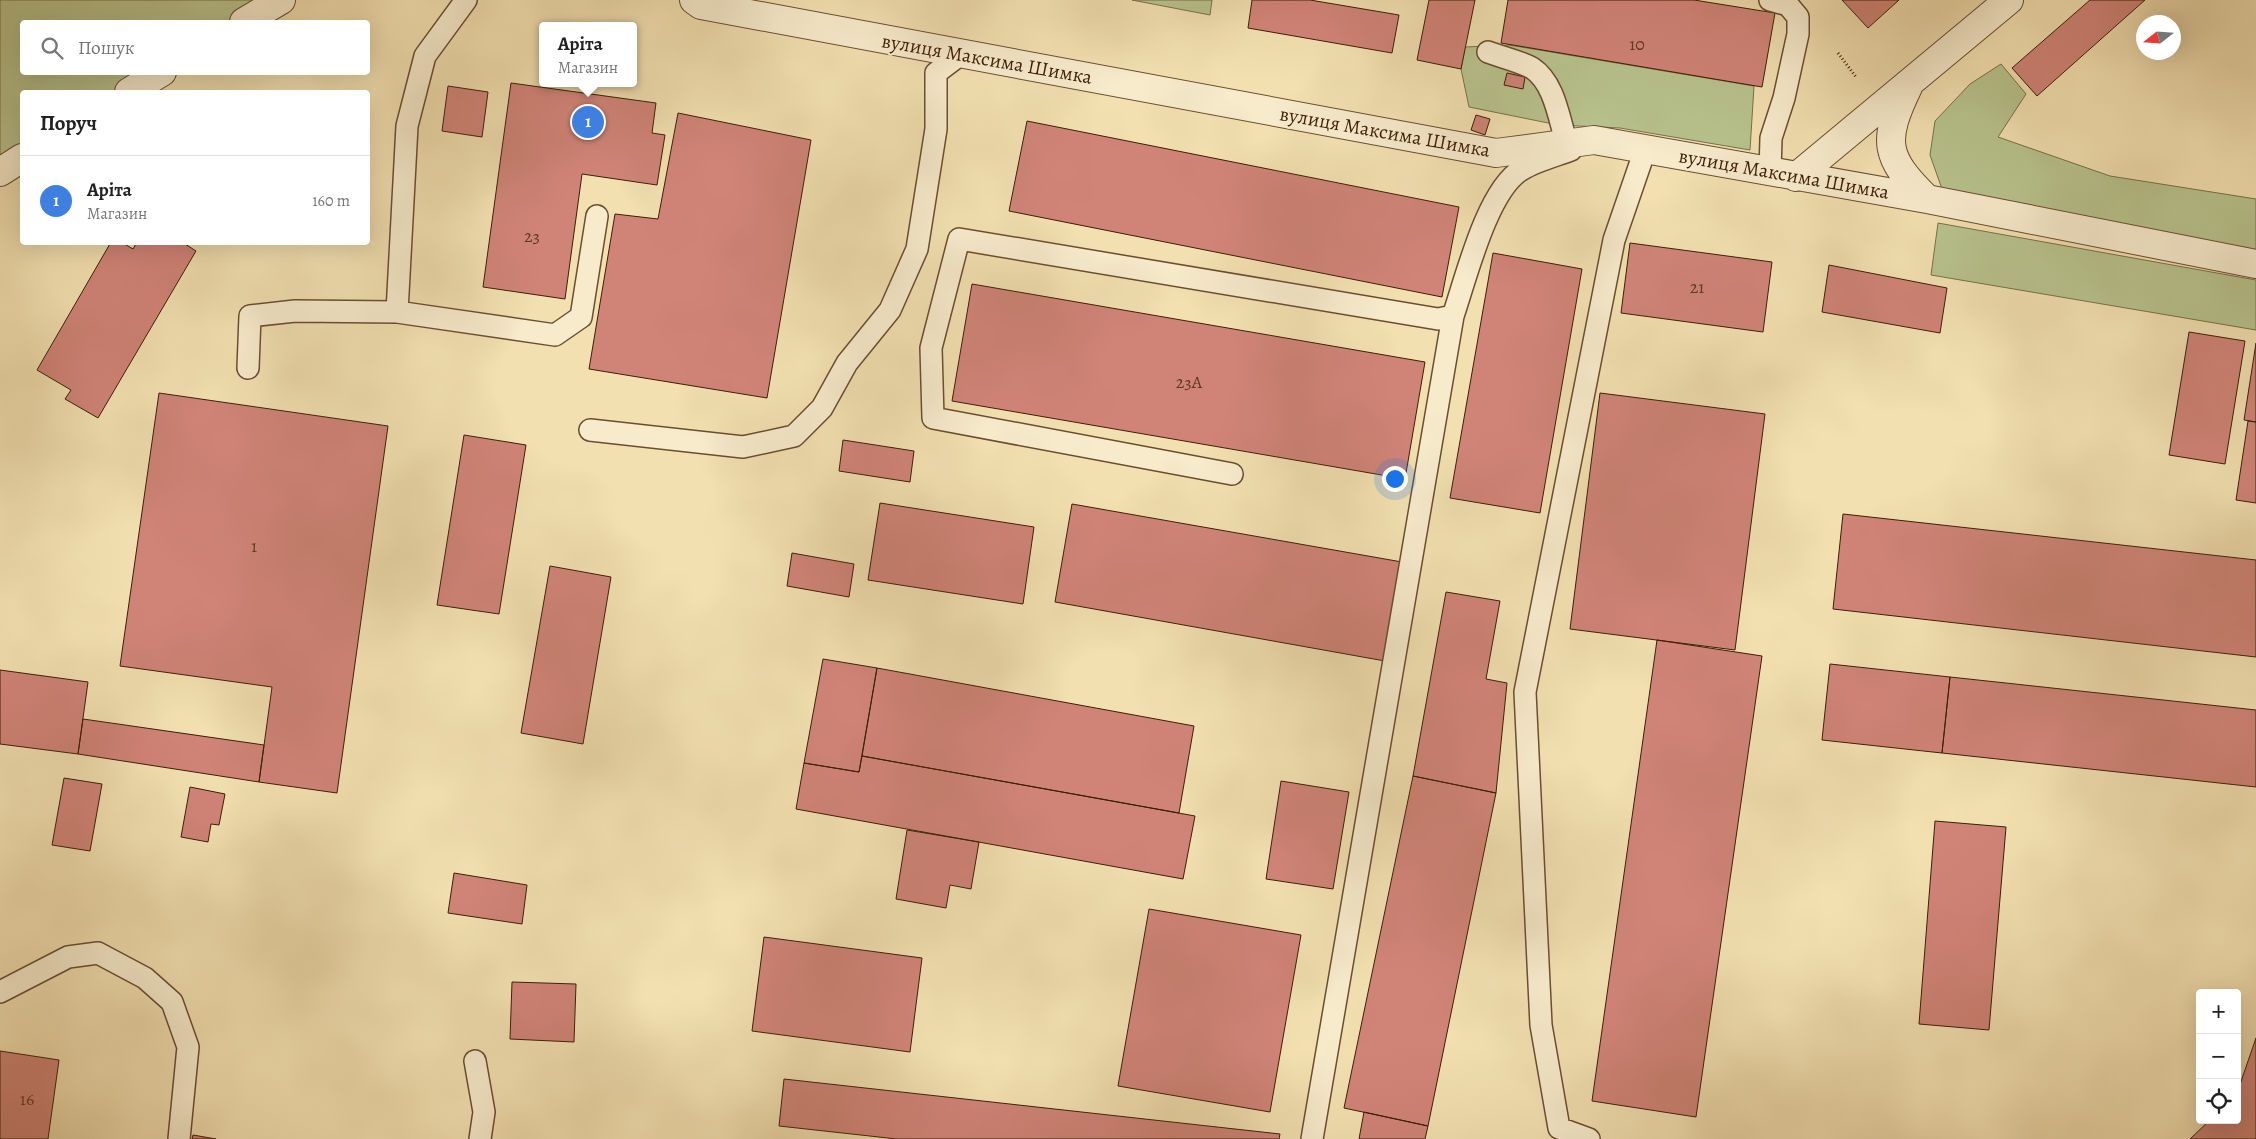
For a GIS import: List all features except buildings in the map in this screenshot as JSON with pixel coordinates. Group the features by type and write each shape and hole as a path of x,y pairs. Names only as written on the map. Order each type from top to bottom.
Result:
{"street":[{"path":"247,20 280,0"},
{"name":"вулиця Максима Шимка","path":"694,0 700,5 1496,154 1594,140 1927,199 2256,264"},
{"path":"1783,174 1911,81 2009,0"},
{"path":"132,90 157,75"},
{"path":"1911,81 1894,118 1891,153 1904,177 1927,199"},
{"path":"0,172 20,159"}],"lane":[{"path":"397,312 406,126 425,56 466,0"},
{"path":"1770,0 1788,5 1798,17 1798,34 1784,98 1771,138 1783,174"},
{"path":"1488,52 1532,68 1543,80 1551,92 1567,144"},
{"path":"590,430 743,447 794,436 822,408 847,363 890,310 917,249 936,129 936,73 961,54"},
{"path":"1312,1139 1453,316 1498,193 1520,171 1594,140"},
{"path":"1589,1139 1559,1128 1540,1025 1525,692 1614,240 1645,150"},
{"path":"248,368 250,316 295,311 397,312 555,335 581,317 597,216"},
{"path":"1232,474 933,418 932,348 959,239 1438,319 1453,316"},
{"path":"0,992 68,956 98,953 145,978 172,1002 188,1047 179,1139"},
{"path":"475,1061 484,1112 480,1139"}],"path":[{"path":"1838,53 1856,76"}],"green space":[{"path":"0,0 281,0 247,20 20,20 20,75 159,75 132,90 20,90 20,159 0,172"},
{"path":"1132,0 1212,0 1210,15"},
{"path":"1509,45 1754,86 1750,150 1620,128 1558,125 1469,107 1461,69 1465,47"},
{"path":"2001,64 2026,94 1998,137 2110,176 2256,199 2256,251 1942,189 1930,155 1935,121 1970,84"},
{"path":"1938,223 2256,280 2256,330 1931,275"}],"place":[{"name":"Аріта","path":"588,122"}]}
